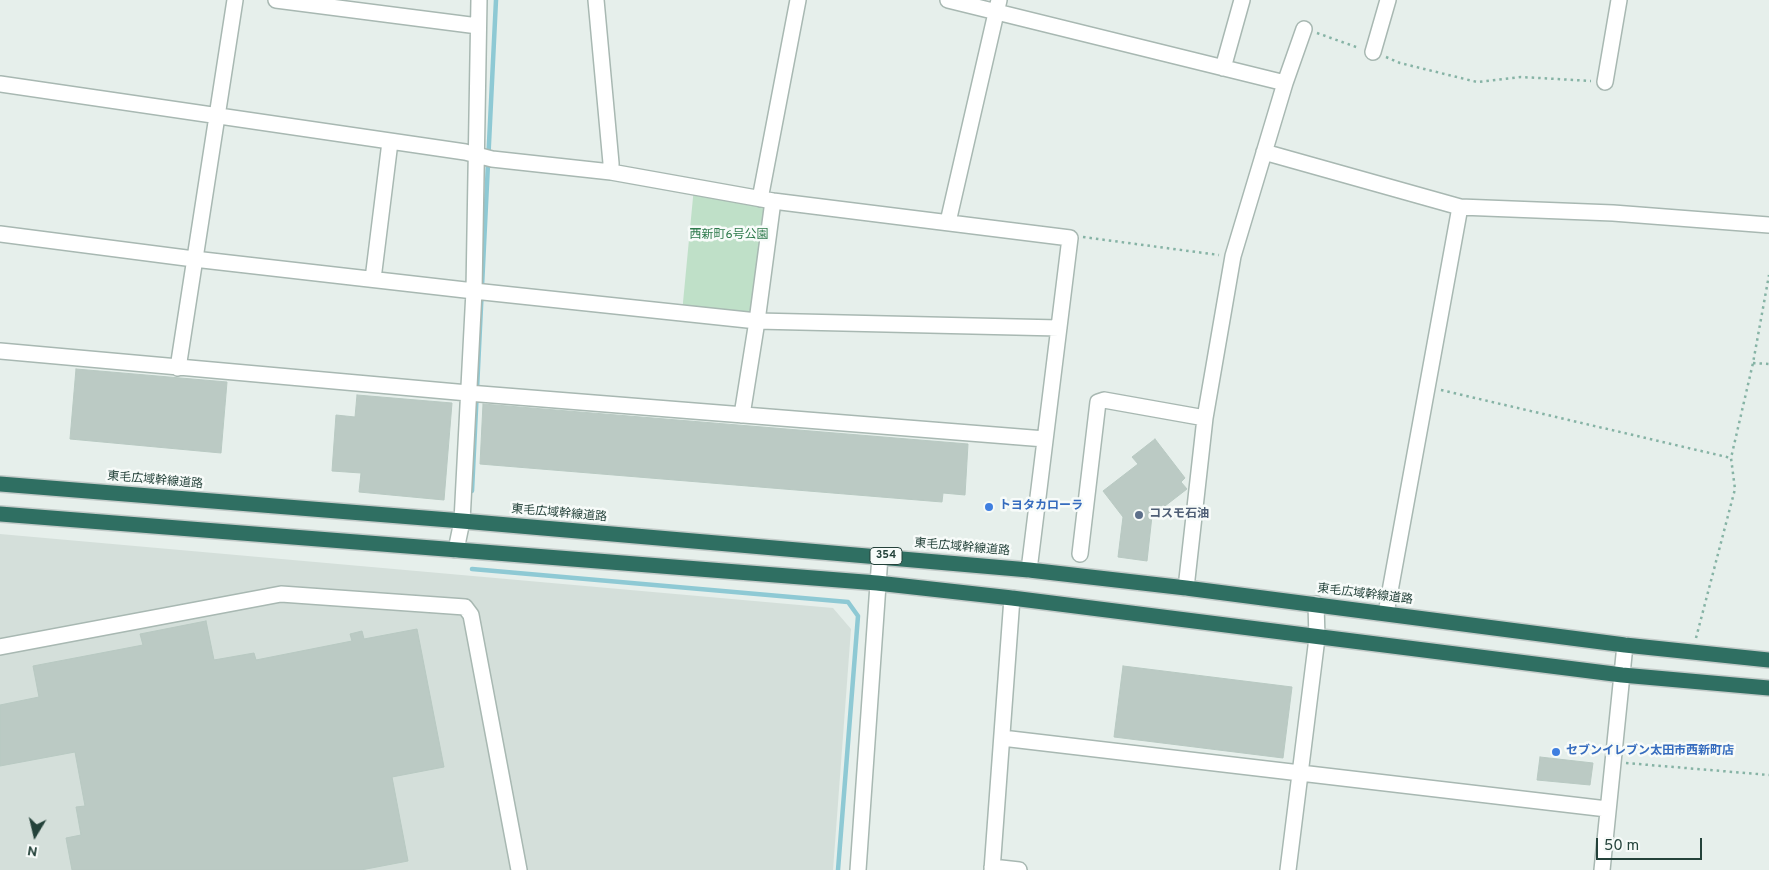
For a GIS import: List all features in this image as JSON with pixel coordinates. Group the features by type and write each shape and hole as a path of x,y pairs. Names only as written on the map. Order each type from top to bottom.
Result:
{"highway":[{"name":"東毛広域幹線道路","path":"0,484 462,521 1029,570 1316,604 1625,645 1769,660"},
{"name":"354","path":"0,514 877,583 1012,598 1622,675 1769,688"}],"street":[{"path":"178,368 235,0"},
{"path":"276,0 478,26"},
{"path":"456,550 462,521 474,291 479,0"},
{"path":"596,0 611,172"},
{"path":"742,415 757,321 766,200 798,0"},
{"path":"948,0 998,6 1223,68 1285,83"},
{"path":"1223,68 1242,0"},
{"path":"1373,52 1388,0"},
{"path":"1605,82 1618,0"},
{"path":"948,222 998,6"},
{"path":"1186,588 1205,418 1233,256 1285,83 1304,29"},
{"path":"0,84 492,159 611,172 766,200 1070,238 1029,570"},
{"path":"373,280 390,142"},
{"path":"1264,152 1460,206 1613,213 1769,225"},
{"path":"1386,613 1460,206"},
{"path":"0,234 373,280 757,321 1059,328"},
{"path":"0,351 468,393 1045,439"},
{"path":"1080,554 1098,402 1104,400 1205,418"},
{"path":"858,870 880,556"},
{"path":"0,647 281,594 465,607 471,615 519,870"},
{"path":"1012,598 992,868 1019,870"},
{"path":"1288,870 1318,638 1316,604"},
{"path":"1602,870 1625,645"},
{"path":"1002,738 1607,809"}],"path":[{"path":"1304,29 1400,63 1477,82 1521,77 1605,82"},
{"path":"1070,238 1084,237 1233,256"},
{"path":"1693,652 1736,489 1731,458 1753,363 1769,275"},
{"path":"1753,363 1769,364"},
{"path":"1427,387 1731,458"},
{"path":"1612,762 1769,775"}],"shaded area":[{"path":"0,534 833,608 851,629 833,870 0,870"}],"green space":[{"name":"西新町6号公園","path":"694,187 773,201 757,321 682,313"}],"building":[{"path":"76,369 227,382 221,453 70,439"},
{"path":"357,395 452,403 444,500 359,492 361,473 332,471 336,415 355,417"},
{"path":"483,404 968,444 965,495 943,493 942,502 480,464"},
{"path":"1155,439 1185,478 1181,482 1187,489 1152,516 1147,561 1118,557 1123,517 1103,491 1138,464 1132,457"},
{"path":"206,621 214,660 254,653 256,660 352,641 350,634 362,631 364,639 417,629 444,767 392,777 408,861 361,870 72,870 66,838 81,835 76,807 85,806 75,752 0,766 0,705 39,697 33,666 143,645 140,634"},
{"path":"1123,666 1292,687 1283,758 1114,737"},
{"path":"1540,757 1593,763 1590,785 1537,780"}],"waterway":[{"path":"472,491 496,0"},
{"path":"472,569 848,602 858,616 838,870"}],"place":[{"name":"トヨタカローラ","path":"989,507"},
{"name":"コスモ石油","path":"1139,515"},
{"name":"セブンイレブン太田市西新町店","path":"1556,752"}]}
